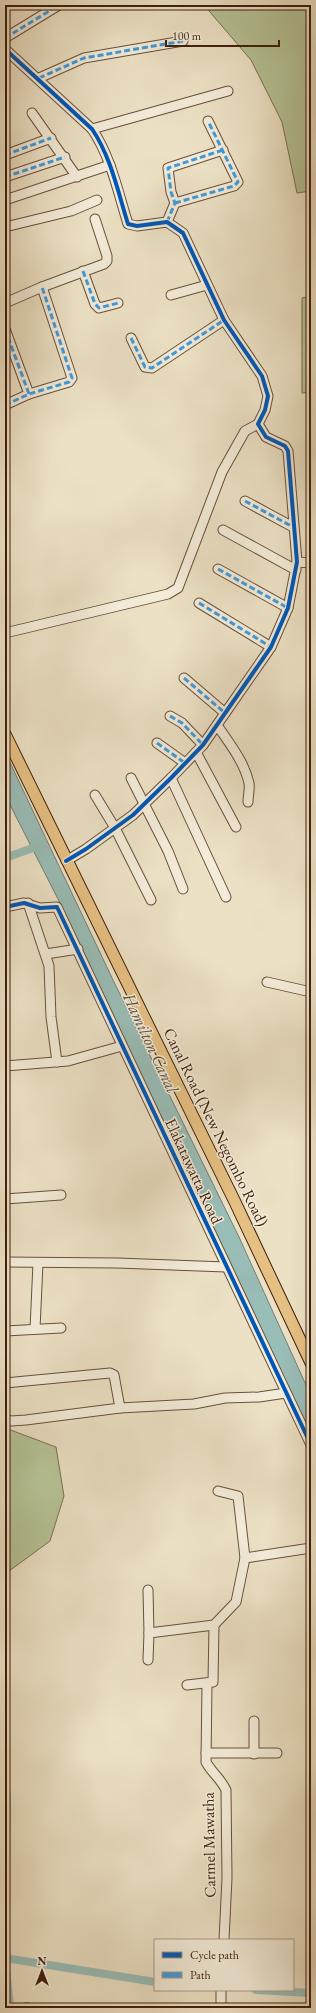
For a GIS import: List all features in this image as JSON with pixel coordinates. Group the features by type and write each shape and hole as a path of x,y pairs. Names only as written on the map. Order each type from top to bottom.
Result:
{"main road":[{"name":"Canal Road (New Negombo Road)","path":"5,734 66,861 231,1193 311,1363"}],"street":[{"path":"5,38 59,5"},
{"path":"39,78 84,58 183,41"},
{"path":"5,48 39,78 92,129 101,142 110,165 128,224 137,226 167,222 183,233 224,320 262,376 268,396 265,410 258,424 244,431 222,472 178,588 168,594 5,633"},
{"path":"92,129 228,91"},
{"path":"32,113 65,157 77,177"},
{"path":"175,203 234,186 238,182 208,121"},
{"path":"5,155 51,138"},
{"path":"167,222 175,203 171,192 168,168 223,150"},
{"path":"5,177 65,157"},
{"path":"5,200 110,165"},
{"path":"5,227 70,211 97,200"},
{"path":"5,303 42,287 104,264 107,261 104,243 95,219"},
{"path":"84,271 94,304 99,308 118,303"},
{"path":"170,295 207,286"},
{"path":"5,405 29,394 69,382 72,378 42,287"},
{"path":"131,338 145,367 152,368 224,320"},
{"path":"5,329 29,394"},
{"path":"66,861 86,849 133,815 196,752 226,713 271,647 288,608 296,566 288,451 285,446 266,437 258,424"},
{"path":"245,501 293,527"},
{"path":"223,530 296,566 311,563"},
{"path":"218,569 288,608"},
{"path":"199,603 271,647"},
{"path":"184,678 226,713"},
{"path":"170,716 182,723 203,744"},
{"path":"217,725 237,755 245,771 250,785 248,802"},
{"path":"158,743 185,763"},
{"path":"196,752 200,763 236,827"},
{"path":"131,778 168,851 183,889"},
{"path":"171,778 226,897"},
{"path":"95,795 115,828 151,900"},
{"path":"5,907 18,903 28,903 35,928 46,954 51,1017 57,1062"},
{"name":"Elakatawatta Road","path":"28,903 40,908 57,907 311,1445"},
{"path":"46,954 78,949"},
{"path":"267,982 311,992"},
{"path":"5,1066 68,1061 122,1046"},
{"path":"5,1199 61,1195"},
{"path":"5,1262 117,1263 226,1267"},
{"path":"35,1329 38,1263"},
{"path":"5,1331 61,1328"},
{"path":"5,1383 110,1372 114,1375 120,1408"},
{"path":"5,1419 11,1421 26,1420 120,1408 194,1404 225,1398 259,1397 286,1393"},
{"path":"148,1633 214,1625 236,1602 245,1558 238,1496 218,1491"},
{"path":"245,1558 311,1548"},
{"path":"148,1590 148,1660"},
{"path":"187,1685 213,1682 214,1625"},
{"name":"Carmel Mawatha","path":"207,1683 206,1762 211,1771 221,1780 226,1790 227,1878 224,1939"},
{"path":"254,1721 254,1754"},
{"path":"206,1753 277,1753"},
{"path":"221,1991 221,2008"}],"green space":[{"path":"204,5 311,5 311,191 297,193 282,122 251,60"},
{"path":"311,296 311,392 302,393 302,298"},
{"path":"5,1425 8,1429 56,1447 64,1496 50,1541 5,1574"}],"water":[{"path":"5,752 113,980 239,1237 311,1396 311,1437 60,903 5,795"}],"waterway":[{"path":"5,858 41,845"},
{"path":"5,1784 7,1795 5,1958 10,2008"},
{"path":"5,1958 154,1982"},
{"path":"274,1991 311,1993"}],"marked path":[{"path":"5,38 59,5"},
{"path":"39,78 84,58 183,41"},
{"path":"175,203 234,186 238,182 208,121"},
{"path":"5,155 51,138"},
{"path":"167,222 175,203 171,192 168,168 223,150"},
{"path":"5,177 65,157"},
{"path":"83,271 95,304 99,308 118,303"},
{"path":"5,405 29,394 69,382 72,378 42,287"},
{"path":"131,338 145,367 152,368 224,320"},
{"path":"5,329 29,394"},
{"path":"245,501 293,527"},
{"path":"218,569 288,608"},
{"path":"199,603 271,647"},
{"path":"184,678 225,713"},
{"path":"170,716 182,723 203,745"},
{"path":"157,743 185,763"}],"cycle path":[{"path":"5,49 92,129 99,140 109,163 128,224 137,226 167,222 183,233 224,320 262,376 268,396 265,410 258,424 266,437 285,446 288,451 297,562 288,608 271,647 203,745 133,815 86,849 66,861"},
{"path":"5,907 24,903 40,908 57,907 311,1445"}],"water label":[{"name":"Hamilton Canal","path":"151,1043"}]}
